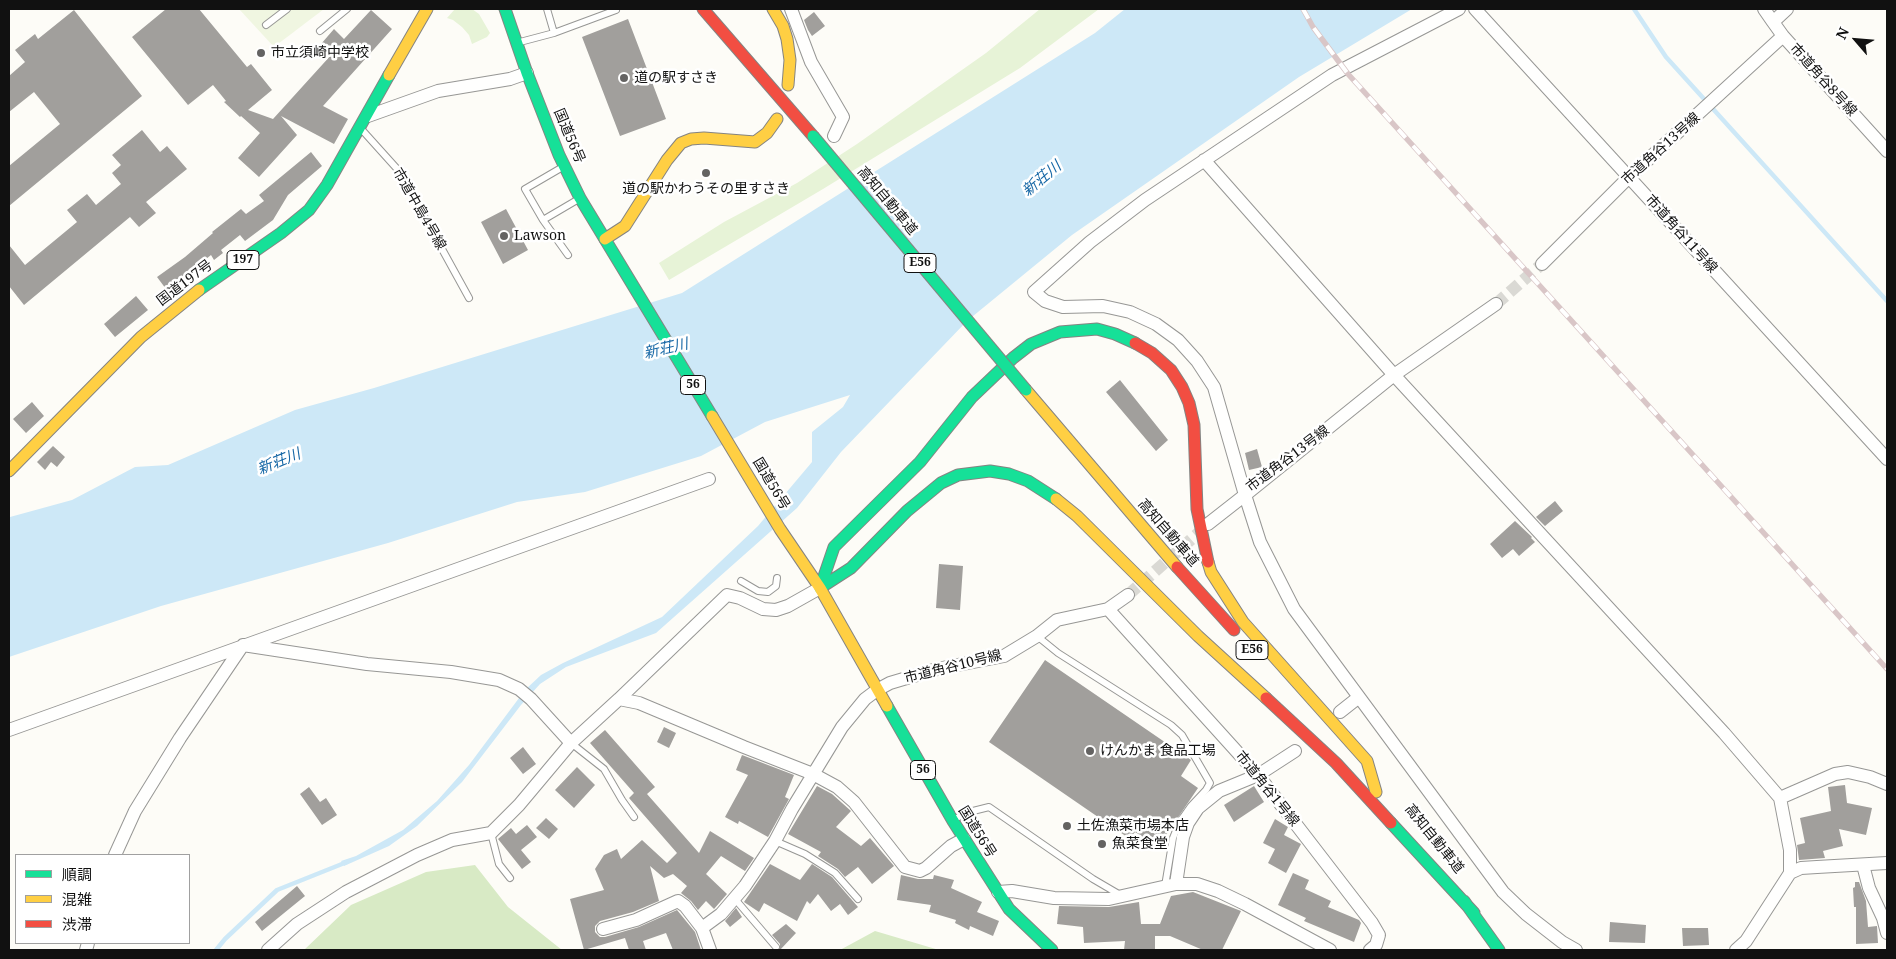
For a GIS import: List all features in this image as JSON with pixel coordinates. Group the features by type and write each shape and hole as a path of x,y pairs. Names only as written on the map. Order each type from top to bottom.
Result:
{"highway":[{"name":"国道197号","path":"9,471 141,337 190,296 281,233 309,210 327,185 427,9"},
{"path":"416,30 431,9"},
{"name":"国道56号","path":"505,9 527,73 564,166 580,198 780,529 820,588 952,821 1009,909 1040,941 1052,950"},
{"name":"高知自動車道","path":"703,9 813,136 1166,554 1239,636"},
{"path":"773,9 783,26 787,39 790,60 788,85"},
{"path":"605,239 625,226 667,160 682,143 691,139 704,138 755,142 768,132 777,118"},
{"path":"820,588 834,547 920,462 972,397 1013,358 1031,344 1060,332 1097,329 1115,334 1132,341 1152,353 1171,370 1182,387 1189,404 1194,425 1197,510 1211,572 1243,622 1367,762 1376,792"},
{"path":"820,588 850,568 907,511 941,483 958,475 981,471 1009,474 1028,481 1061,502 1077,516 1198,636 1336,763 1474,913"},
{"name":"高知自動車道","path":"1353,765 1474,913 1499,950"}],"street":[{"path":"792,9 810,62 843,117 834,136"},
{"path":"1459,9 1332,75 1204,160 1394,375 1724,733 1780,798 1790,850 1790,873"},
{"name":"市道角谷11号線","path":"1475,9 1887,459"},
{"name":"市道角谷8号線","path":"1764,9 1783,36 1887,151"},
{"path":"1773,22 1787,9"},
{"name":"市道角谷13号線","path":"1542,264 1629,177 1783,36"},
{"path":"362,122 438,90 510,78 527,73"},
{"name":"市道角谷13号線","path":"1204,160 1145,200 1090,242 1034,292 1046,301 1063,307 1103,306 1130,312 1156,324 1178,340 1197,361 1214,387 1245,495 1394,375 1496,304"},
{"path":"9,730 709,478"},
{"path":"1208,524 1245,495 1260,542 1294,609 1503,892 1526,914 1562,942 1576,950"},
{"path":"268,950 297,924 346,892 417,855 452,840 491,832 519,805 571,743 726,595 740,598 763,609 776,610 788,606 820,588"},
{"path":"1108,609 1128,595"},
{"name":"市道角谷10号線","path":"877,690 938,669 1004,656 1037,636 1057,620 1108,609"},
{"name":"市道角谷1号線","path":"1108,609 1258,775 1372,923 1379,935 1376,946 1370,950"},
{"path":"242,645 368,664 451,672 499,680 519,689 532,699 571,743"},
{"path":"115,854 135,810 242,645"},
{"path":"702,928 735,899 775,841 842,727 865,699 877,690"},
{"path":"1340,712 1359,697"},
{"path":"619,699 639,703 813,774 837,787 854,802 905,867 920,870 926,868 952,846 964,839"},
{"path":"1170,885 1188,823 1198,808 1219,790 1258,775 1295,751"},
{"path":"1780,798 1835,774 1848,772 1870,777 1887,784"},
{"path":"1736,950 1746,941 1790,873 1801,868 1887,863"},
{"path":"1863,865 1869,888 1883,918 1887,933"},
{"path":"998,892 1012,891 1054,898 1109,899 1170,885 1197,884 1218,891 1330,950"},
{"path":"603,929 636,920 678,901 685,906 702,928 710,950"}],"lane":[{"path":"266,25 287,9"},
{"path":"320,31 347,9"},
{"path":"547,9 554,33"},
{"path":"517,43 554,33 616,10"},
{"name":"市道中島4号線","path":"362,122 399,171 469,298"},
{"path":"564,166 525,189 543,220 568,255"},
{"path":"543,220 580,198"},
{"path":"741,580 758,592 768,592 776,586 777,578"},
{"path":"1037,636 1058,653 1171,725 1182,735 1210,783 1206,790 1190,806 1179,823 1173,838 1170,885"},
{"path":"571,743 604,769 634,817"},
{"path":"952,821 965,813 989,807 1093,879 1123,896"},
{"path":"491,832 499,864 510,878"},
{"path":"775,841 804,854 835,872 858,900"},
{"path":"735,899 776,947"}],"green space":[{"path":"239,9 324,9 274,47"},
{"path":"455,9 472,9 479,14 490,33 487,37 472,44 469,35 462,27 447,18"},
{"path":"1040,9 1099,9 1020,68 823,189 669,280 659,263 724,222 797,183 857,144 986,53"},
{"path":"475,865 508,907 562,950 304,950 351,905 426,872"},
{"path":"875,931 939,950 840,950"}],"water":[{"name":"新荘川","path":"1125,9 1412,9 1299,77 1072,235 967,321 841,452 797,508 656,633 566,667 540,684 521,705 462,782 417,826 389,846 344,866 341,861 356,856 403,830 437,801 469,765 525,690 541,675 662,617 758,526 812,462 812,432 843,407 850,395 765,422 701,456 585,492 517,502 388,543 161,606 9,657 10,517 72,500 135,467 168,465 295,410 374,388 682,293 1095,33"}],"building":[{"path":"166,9 199,9 247,67 251,64 272,90 248,110 273,119 332,54 321,44 334,29 344,39 371,10 392,29 323,106 348,119 334,144 281,116 297,135 259,177 238,158 260,133 224,102 226,101 213,85 188,105 132,37"},
{"path":"74,10 142,96 9,206 9,166 60,124 34,92 9,112 9,76 25,62 15,50 35,34 38,39"},
{"path":"814,12 825,26 812,36 804,20"},
{"name":"道の駅すさき","path":"628,19 666,119 620,136 582,37"},
{"path":"142,130 160,152 167,146 187,169 146,202 156,213 139,227 130,217 24,305 9,286 9,245 25,265 77,222 67,210 87,194 96,205 121,184 112,173 121,165 112,155"},
{"path":"311,152 322,166 288,195 273,220 245,241 240,235 221,250 223,253 214,260 211,255 191,271 194,274 169,293 157,277 185,257 241,209 246,214 264,201 259,195"},
{"name":"Lawson","path":"506,209 528,250 503,264 481,222"},
{"path":"136,296 148,310 115,337 104,324"},
{"path":"1120,380 1168,440 1156,451 1106,392"},
{"path":"32,402 44,416 26,433 13,419"},
{"path":"53,446 65,457 57,467 51,462 45,470 37,462"},
{"path":"1257,449 1262,467 1249,470 1245,453"},
{"path":"1555,501 1563,511 1545,526 1536,517"},
{"path":"1515,521 1535,542 1519,556 1513,549 1502,558 1490,544"},
{"path":"939,564 963,566 960,610 936,608"},
{"name":"けんかま 食品工場","path":"1045,660 1191,760 1181,776 1198,788 1158,847 1135,832 1130,839 989,742"},
{"path":"664,727 676,733 669,748 657,742"},
{"path":"605,730 655,787 647,794 699,853 710,831 754,858 745,871 721,856 706,874 727,894 714,909 706,901 698,910 681,893 687,886 673,874 664,878 650,866 659,901 633,912 600,921 595,926 595,932 600,937 605,937 639,927 677,910 695,932 701,950 673,950 666,933 643,941 646,950 629,950 625,938 584,950 570,899 604,890 595,869 604,855 617,849 621,859 642,840 667,863 677,853 629,798 634,793 590,743"},
{"path":"523,747 536,764 523,774 510,758"},
{"path":"742,755 794,775 785,797 789,799 768,837 739,821 738,824 725,817 748,775 736,770"},
{"path":"577,767 595,785 574,808 555,790"},
{"path":"1845,785 1847,803 1872,808 1866,835 1839,829 1843,846 1823,851 1825,858 1799,860 1797,845 1805,843 1800,818 1831,811 1828,787"},
{"path":"817,786 832,794 851,811 836,827 861,846 870,838 894,866 872,884 858,867 845,877 838,869 818,856 821,852 788,834"},
{"path":"1254,786 1264,802 1234,822 1224,805"},
{"path":"309,787 320,802 326,798 337,815 322,825 300,794"},
{"path":"546,818 558,829 549,839 536,828"},
{"path":"1275,819 1288,827 1284,835 1301,844 1286,873 1268,863 1275,849 1263,843"},
{"path":"527,825 537,837 521,850 531,862 522,869 498,839 511,828 516,834"},
{"path":"770,864 800,880 812,864 832,877 858,907 848,915 840,904 831,911 818,894 810,904 807,901 797,921 764,903 759,912 744,902"},
{"path":"1293,873 1309,880 1305,889 1331,901 1328,907 1359,920 1361,923 1354,942 1304,921 1306,918 1278,905"},
{"path":"901,875 918,879 933,879 934,875 954,880 951,888 982,902 977,912 999,921 993,936 970,926 969,930 955,923 956,920 929,912 931,905 897,900"},
{"path":"1855,882 1859,882 1866,901 1868,927 1877,926 1878,943 1856,944 1856,907 1854,907 1853,888 1855,887"},
{"path":"297,886 305,896 262,931 255,922"},
{"path":"1193,892 1241,911 1222,950 1203,950 1170,936 1155,936 1155,950 1124,950 1125,941 1084,943 1083,927 1057,924 1059,906 1109,907 1139,902 1141,924 1160,924 1171,896"},
{"path":"736,908 742,917 730,927 725,921"},
{"path":"1610,922 1646,925 1645,943 1609,942"},
{"path":"786,924 796,933 780,950 780,944 772,935"},
{"path":"1682,928 1708,928 1709,945 1683,946"}],"waterway":[{"path":"1634,9 1666,57 1887,301"},
{"path":"216,950 225,939 277,890 347,862"}],"tunnel":[{"path":"1496,304 1542,264"},
{"path":"1128,595 1203,529"}],"railway":[{"path":"1303,9 1313,27 1348,74 1887,669"}],"traffic: fast":[{"path":"505,9 527,73 559,155 580,198 712,416"},
{"path":"199,290 281,233 309,210 327,185 389,75"},
{"path":"813,136 1026,390"},
{"path":"820,588 834,547 920,462 972,397 1013,358 1031,344 1060,332 1097,329 1115,334 1135,343"},
{"path":"820,588 851,568 907,511 941,483 958,475 990,471 1009,474 1028,481 1056,499"},
{"path":"887,706 953,821 1009,909 1052,950"},
{"path":"1391,823 1474,913"},
{"path":"1464,901 1499,950"}],"traffic: slow":[{"path":"389,75 427,9"},
{"path":"773,9 783,26 787,39 790,60 788,85"},
{"path":"605,239 625,226 667,160 681,143 691,139 704,138 755,142 767,133 777,119"},
{"path":"9,471 141,337 199,290"},
{"path":"1026,390 1177,567"},
{"path":"712,416 780,529 820,588 887,706"},
{"path":"1056,499 1077,516 1198,636 1266,698"},
{"path":"1208,562 1211,572 1243,622 1367,761 1376,792"}],"traffic: jam":[{"path":"703,9 813,136"},
{"path":"1135,343 1152,353 1171,370 1182,387 1189,403 1194,425 1197,509 1208,562"},
{"path":"1177,567 1234,630"},
{"path":"1266,698 1336,763 1391,823"}],"place":[{"name":"市立須崎中学校","path":"261,53"},
{"name":"道の駅すさき","path":"624,78"},
{"name":"道の駅かわうその里すさき","path":"706,173"},
{"name":"Lawson","path":"504,236"},
{"name":"けんかま 食品工場","path":"1090,751"},
{"name":"土佐漁菜市場本店","path":"1067,826"},
{"name":"魚菜食堂","path":"1102,844"}]}
